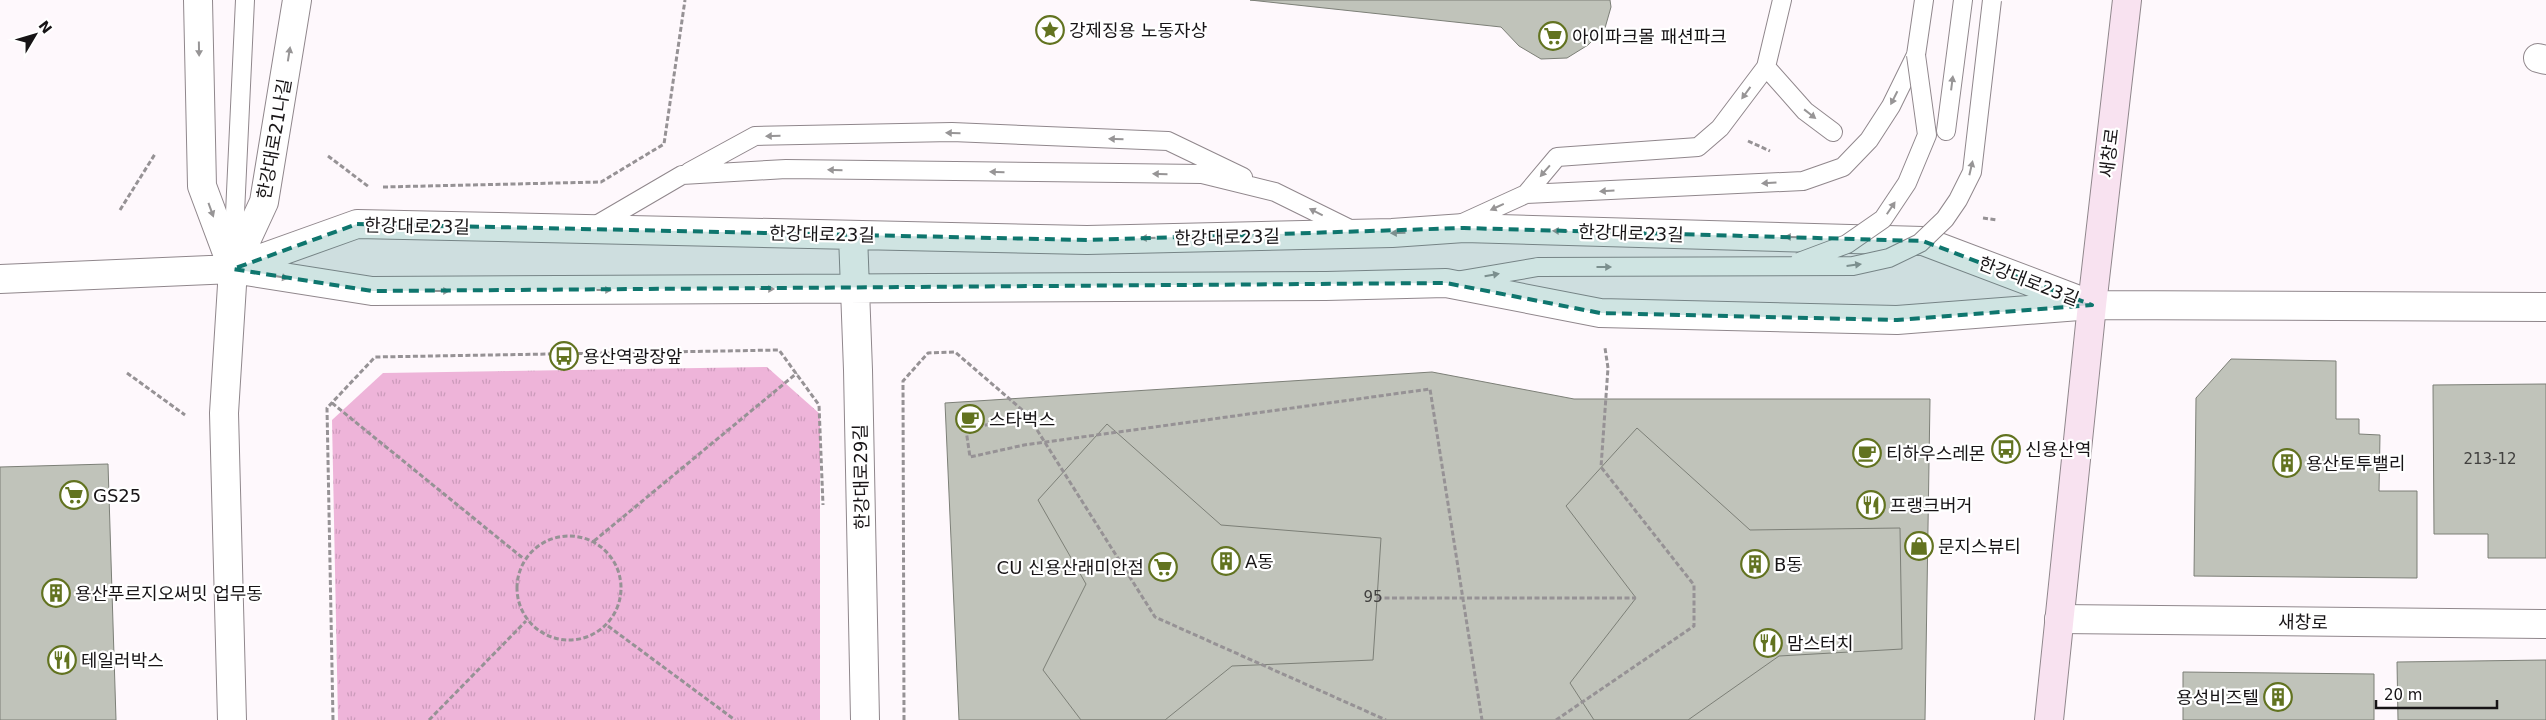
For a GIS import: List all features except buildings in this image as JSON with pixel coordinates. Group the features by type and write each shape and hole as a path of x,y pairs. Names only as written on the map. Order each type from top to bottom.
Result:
{"main road":[{"name":"새창로","path":"2049,720 2092,306 2127,0"}],"street":[{"path":"198,0 202,186 233,268 224,413 232,720"},
{"name":"한강대로21나길","path":"233,268 264,202 297,0"},
{"name":"한강대로23길","path":"233,268 357,224 1086,240 1359,234 1446,231 1464,228 1923,241 2092,306"},
{"name":"한강대로29길","path":"853,235 859,380 865,720"},
{"name":"한강대로23길","path":"0,279 233,268 372,291 1326,286 1446,283 1600,312 1897,320 2092,306"},
{"path":"2092,306 2546,307"},
{"name":"새창로","path":"2060,619 2546,624"}],"lane":[{"path":"233,268 245,0"},
{"path":"1534,194 1557,157 1698,147 1720,128 1766,67 1782,0"},
{"path":"1790,266 1847,244 1883,219 1907,183 1927,135 1916,55 1924,0"},
{"path":"1946,131 1963,0"},
{"path":"1446,283 1538,267 1853,266 1888,258 1920,243 1945,219 1972,172 1992,0"},
{"path":"1446,231 1534,194 1803,181 1843,167 1869,140 1891,106 1916,55"},
{"path":"1766,67 1805,111 1833,132"},
{"path":"590,229 682,175 755,136 952,132 1168,141 1359,234"},
{"path":"682,175 786,169 1202,174 1275,192"}],"path":[{"path":"328,156 368,187 601,182 664,144 685,0"},
{"path":"1720,128 1779,156"},
{"path":"120,210 155,154"},
{"path":"1556,720 1694,626 1694,585 1601,467 1608,368 1600,312"},
{"path":"333,720 327,408 375,357 779,350 819,405 823,513"},
{"path":"904,720 904,381 928,353 955,352 1027,414 1155,617 1386,720"},
{"path":"127,373 185,414"},
{"path":"594,542 797,373"},
{"path":"1027,414 966,430 970,457 1024,445 1430,389 1482,720"},
{"path":"332,403 524,559"},
{"path":"575,536 594,542 612,558 622,580 620,605 608,626 588,639 564,642 526,620 517,600 516,579 524,559 538,545 555,537 575,536"},
{"path":"1377,598 1636,598"},
{"path":"429,720 526,620"},
{"path":"608,626 735,720"}],"highlighted area":[{"path":"357,224 1087,240 1464,228 1923,241 2092,305 1897,320 1600,313 1446,283 372,291 233,269"}],"green space":[{"path":"767,367 820,414 820,720 338,720 332,420 383,373"}],"place":[{"name":"강제징용 노동자상","path":"1050,30"},
{"name":"아이파크몰 패션파크","path":"1553,36"},
{"name":"용산역광장앞","path":"564,356"},
{"name":"스타벅스","path":"970,419"},
{"name":"신용산역","path":"2006,449"},
{"name":"티하우스레몬","path":"1867,453"},
{"name":"용산토투밸리","path":"2287,463"},
{"name":"GS25","path":"74,495"},
{"name":"프랭크버거","path":"1871,505"},
{"name":"문지스뷰티","path":"1919,546"},
{"name":"A동","path":"1226,561"},
{"name":"B동","path":"1755,564"},
{"name":"CU 신용산래미안점","path":"1163,567"},
{"name":"용산푸르지오써밋 업무동","path":"56,593"},
{"name":"맘스터치","path":"1768,643"},
{"name":"테일러박스","path":"62,660"},
{"name":"용성비즈텔","path":"2278,697"}]}
